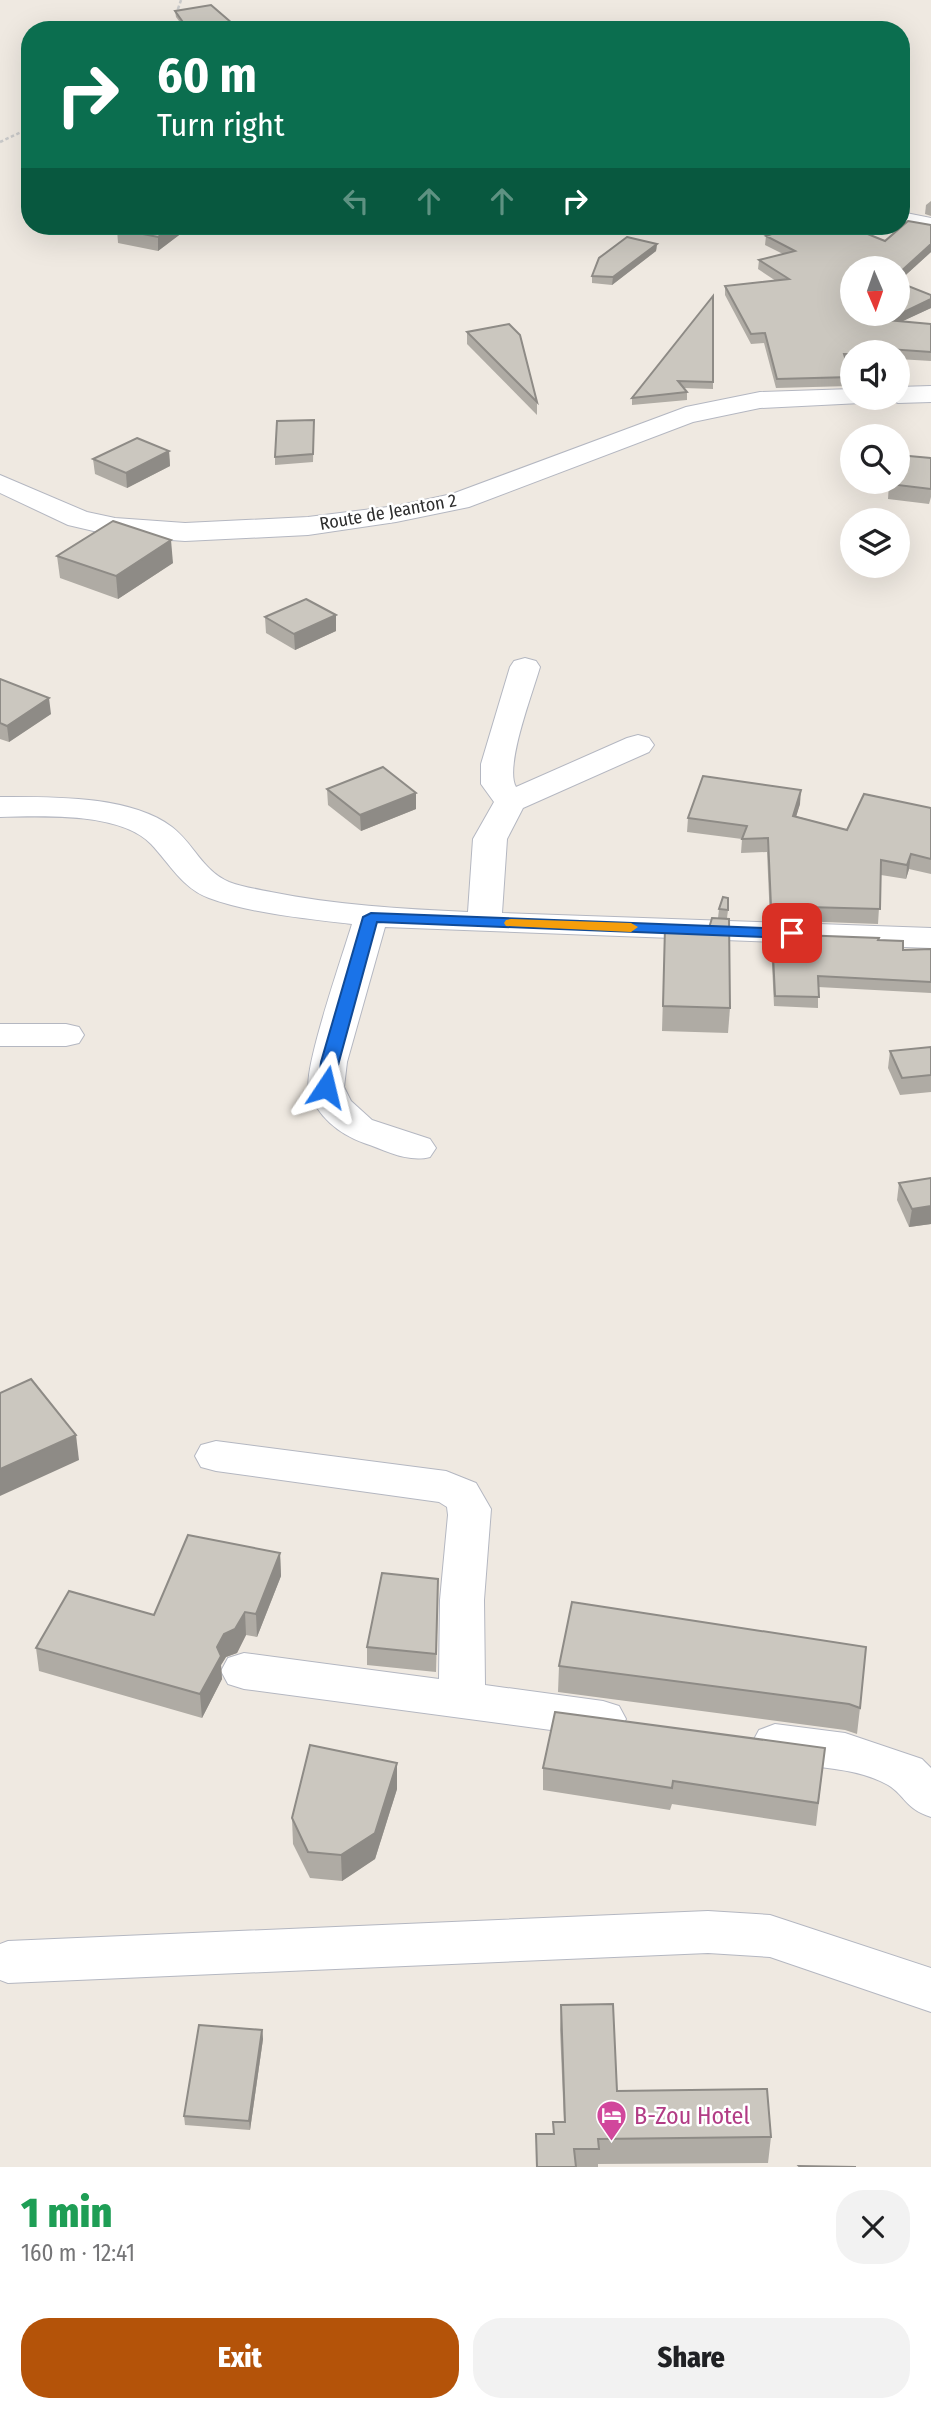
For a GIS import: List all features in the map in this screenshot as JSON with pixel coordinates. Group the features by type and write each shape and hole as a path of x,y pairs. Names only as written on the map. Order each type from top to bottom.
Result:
{"street":[{"path":"910,221 931,225"},
{"path":"910,395 931,394"},
{"name":"Route de Jeanton 2","path":"0,483 78,519 116,527 185,532 308,526 396,514 459,501 686,415 760,400 840,397"},
{"path":"510,802 497,784 497,764 525,667"},
{"path":"484,922 490,839 510,802 638,746"},
{"path":"0,807 72,806 127,818 160,834 198,880 221,891 295,907 371,917 931,938"},
{"path":"371,917 329,1062 326,1087 335,1107 359,1128 417,1148"},
{"path":"0,1035 66,1035"},
{"path":"216,1456 446,1487 464,1496 469,1503 470,1515 462,1600 462,1700"},
{"path":"244,1671 640,1724"},
{"path":"736,1738 845,1752 905,1772 931,1798"},
{"path":"8,1962 708,1932 769,1936 931,1990"}],"path":[{"path":"181,0 178,9 186,18"},
{"path":"0,142 21,132"}],"building":[{"path":"211,5 230,21 182,21 175,11"},
{"path":"910,221 931,225 931,244 910,263 910,256 840,256 840,326 910,326 910,322 931,324 931,352 910,350 910,340 840,340 840,377 777,379 765,333 751,334 725,286 789,279 759,260 795,251 766,236 769,235 870,235 885,241 892,235 910,235"},
{"path":"627,237 657,244 613,277 592,276 599,258"},
{"path":"910,287 931,295 931,299 910,309"},
{"path":"713,296 713,382 678,381 687,392 632,398"},
{"path":"509,324 520,335 537,402 467,332"},
{"path":"314,420 313,454 275,457 277,421"},
{"path":"137,438 169,451 126,473 93,459"},
{"path":"910,456 931,458 931,489 910,486"},
{"path":"113,521 171,540 116,576 57,556"},
{"path":"306,599 336,615 294,634 265,617"},
{"path":"0,679 49,698 7,726 0,723"},
{"path":"383,767 416,793 360,815 327,789"},
{"path":"703,776 801,790 793,816 847,830 864,794 931,808 931,859 911,854 907,865 881,860 880,909 771,906 768,838 742,839 747,826 688,818"},
{"path":"723,897 728,898 728,910 719,909"},
{"path":"712,918 729,919 730,1008 663,1006 665,927 709,928"},
{"path":"772,934 879,938 878,940 903,941 903,950 931,949 931,982 818,976 819,997 775,996"},
{"path":"931,1047 931,1075 902,1078 890,1051"},
{"path":"931,1178 931,1206 912,1209 899,1183"},
{"path":"31,1379 76,1435 0,1469 0,1393"},
{"path":"188,1535 280,1553 256,1614 245,1612 235,1629 224,1634 217,1647 221,1656 200,1694 36,1648 69,1591 154,1615"},
{"path":"382,1573 438,1579 436,1654 367,1647"},
{"path":"572,1602 866,1647 860,1708 849,1704 559,1666"},
{"path":"555,1712 825,1748 818,1803 673,1781 672,1788 543,1768"},
{"path":"310,1745 397,1763 375,1833 341,1855 308,1852 292,1818"},
{"path":"613,2004 617,2091 767,2089 771,2137 598,2139 599,2149 574,2149 576,2167 537,2167 536,2134 554,2134 553,2122 565,2122 561,2005"},
{"path":"199,2025 262,2030 249,2121 184,2116"}],"slow traffic":[{"path":"511,923 631,927"}],"place":[{"name":"B-Zou Hotel","path":"611,2143"}],"route":[{"path":"326,1087 329,1062 371,917 792,933"}]}
